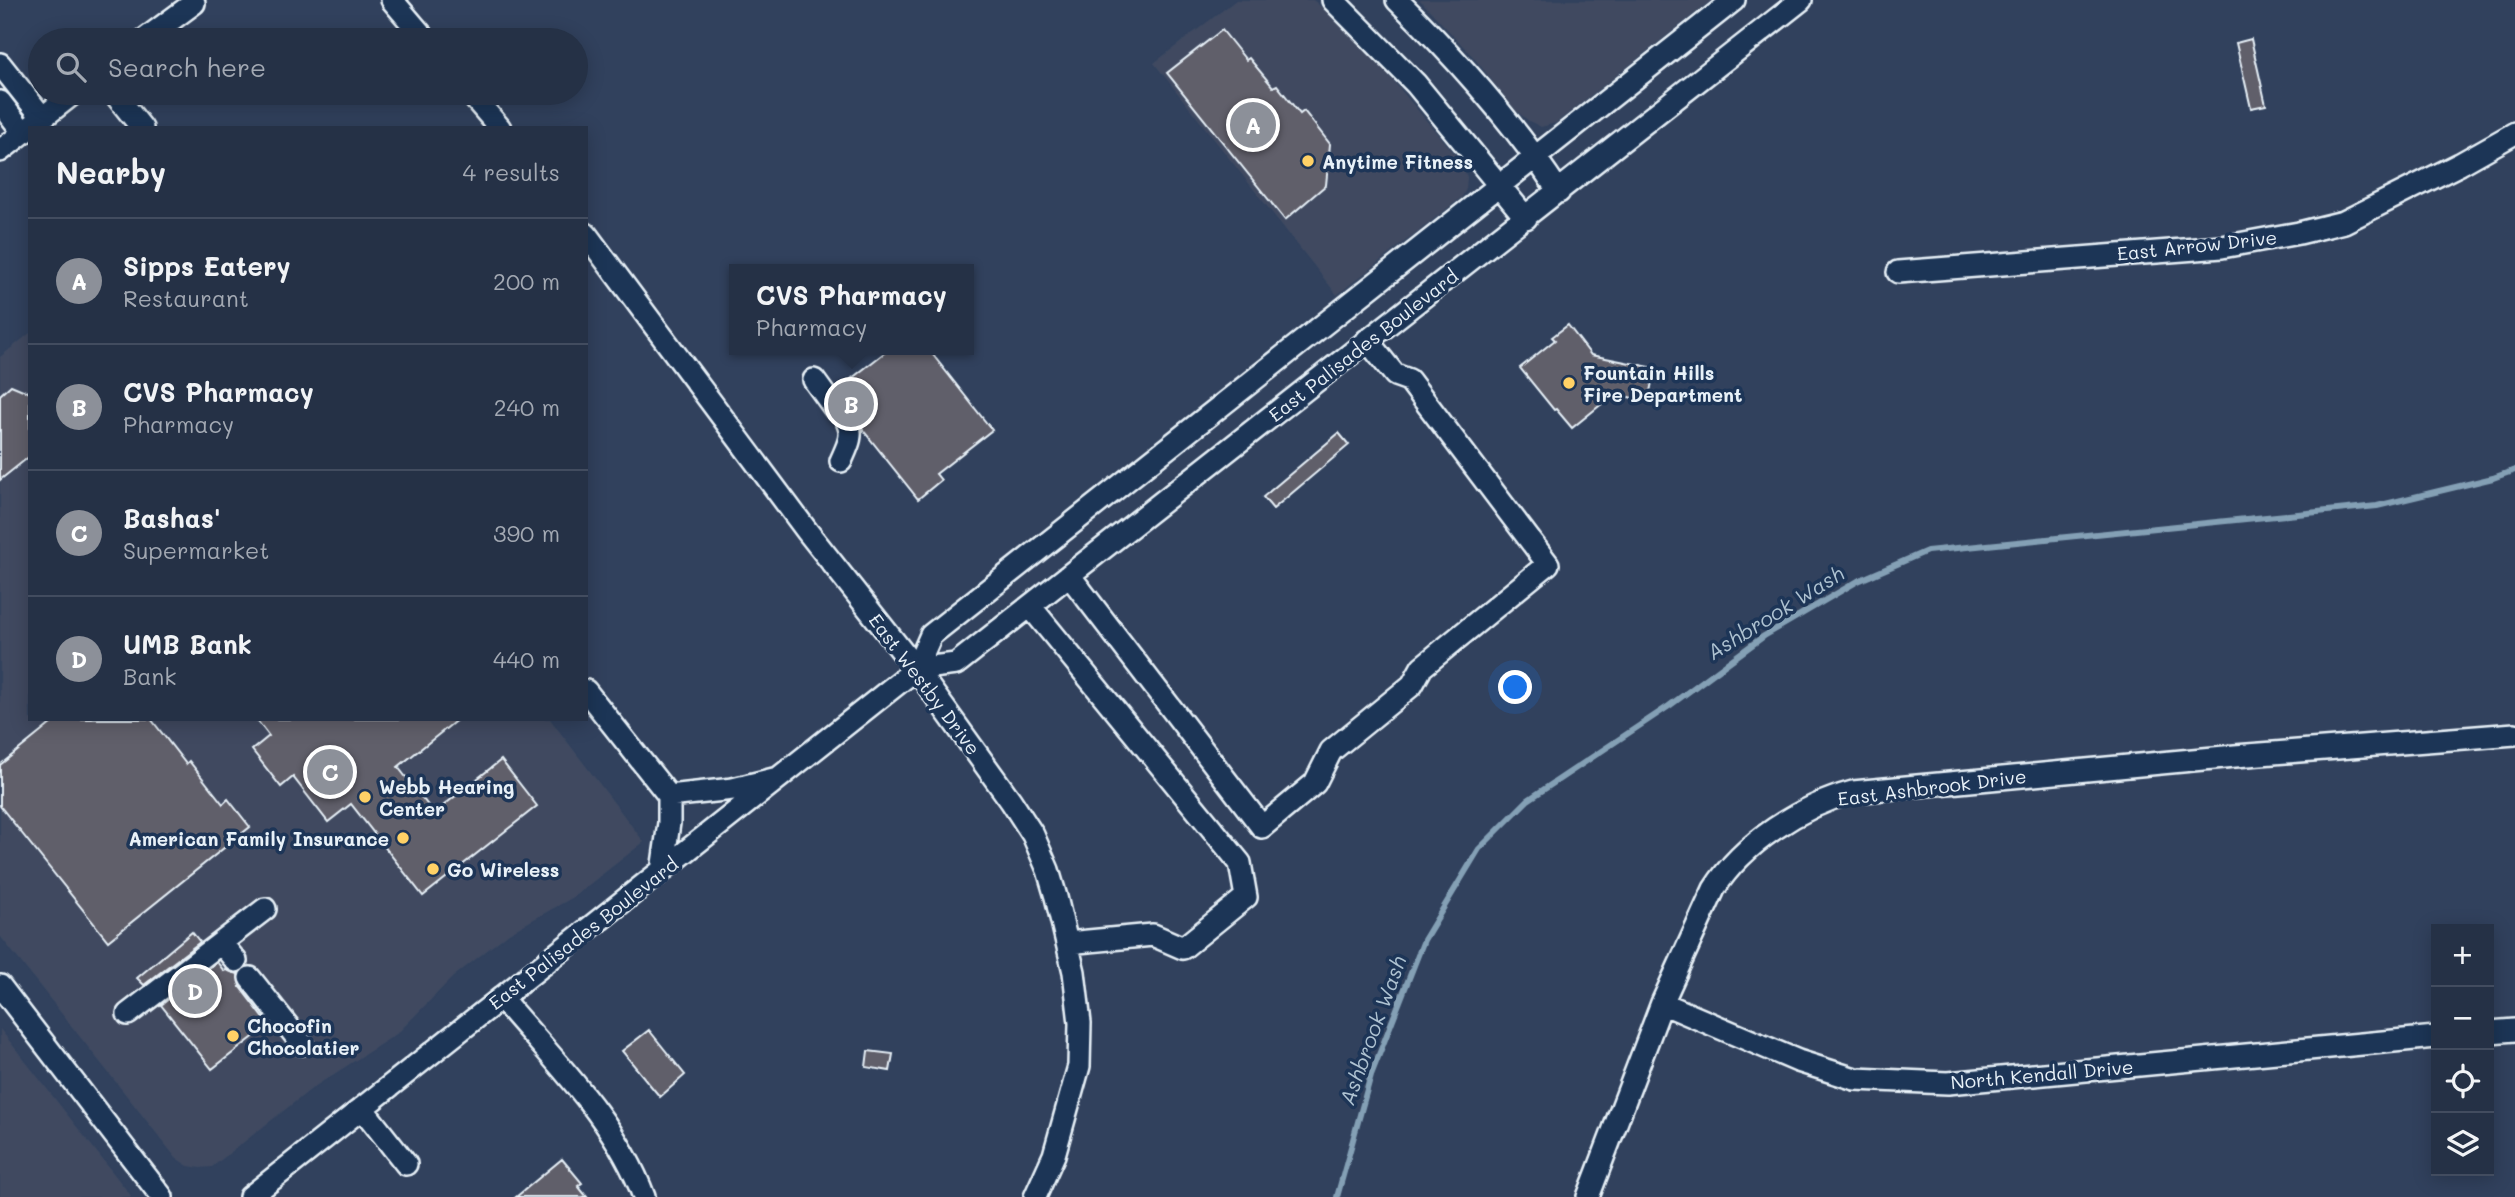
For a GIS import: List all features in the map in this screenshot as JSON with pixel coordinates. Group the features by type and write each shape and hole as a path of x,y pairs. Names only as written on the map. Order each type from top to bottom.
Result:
{"street":[{"path":"392,0 416,28"},
{"path":"1333,0 1416,83 1526,218"},
{"path":"1397,0 1451,54 1535,156 1559,192"},
{"name":"East Palisades Boulevard","path":"250,1197 916,669 932,635 1734,0"},
{"name":"East Palisades Boulevard","path":"916,669 957,664 1801,0"},
{"path":"160,28 194,3"},
{"path":"0,64 28,99"},
{"path":"0,102 23,132"},
{"path":"32,105 42,117"},
{"path":"31,126 58,105"},
{"path":"124,105 140,126"},
{"path":"480,105 498,126"},
{"path":"0,150 28,128"},
{"name":"East Arrow Drive","path":"1898,272 2222,247 2287,236 2344,222 2460,164 2515,133"},
{"name":"East Westby Drive","path":"588,237 783,500 916,669 1033,835 1048,870 1067,943 1074,972 1080,1023 1079,1066 1054,1155 1035,1197"},
{"path":"1069,575 1262,827 1315,783 1331,751 1412,685 1422,667 1548,564 1409,380 1395,375 1367,340"},
{"path":"814,380 850,429 841,461"},
{"path":"1030,606 1240,863 1246,897 1183,948 1153,935 1067,943"},
{"path":"588,694 669,796 669,823 662,871"},
{"name":"East Ashbrook Drive","path":"1588,1197 1662,1003 1691,934 1724,873 1760,839 1827,799 1853,792 1975,780 2515,734"},
{"path":"669,796 733,789 779,778"},
{"path":"128,1014 265,909"},
{"path":"221,943 236,961"},
{"path":"250,978 302,1044"},
{"path":"0,986 162,1197"},
{"path":"500,998 591,1103 617,1142 644,1197"},
{"name":"North Kendall Drive","path":"1662,1003 1798,1061 1855,1079 1913,1083 1948,1083 2431,1037"},
{"path":"2494,1032 2515,1030"},
{"path":"362,1108 406,1164"}],"shaded area":[{"path":"1236,0 1313,0 1356,36 1461,162 1467,177 1462,197 1337,295 1154,63"},
{"path":"1420,0 1712,0 1556,123 1541,127 1515,110 1474,58"},
{"path":"28,335 28,721 552,721 644,842 572,898 509,933 453,977 398,1033 314,1087 212,1167 188,1166 176,1158 0,936 0,357"},
{"path":"0,1029 132,1197 0,1197"}],"building":[{"path":"1222,30 1246,60 1249,58 1273,87 1277,85 1300,114 1304,111 1330,144 1326,185 1285,220 1167,73"},
{"path":"2251,39 2266,105 2251,108 2236,43"},
{"name":"Fountain Hills Fire Department","path":"1568,325 1591,355 1655,368 1648,401 1614,394 1572,428 1520,368 1555,340 1552,337"},
{"path":"882,355 933,355 992,430 936,474 941,480 918,499 863,430 857,415 848,411 846,402 837,390"},
{"path":"11,385 28,392 28,458 0,480 0,395"},
{"path":"1339,433 1349,445 1273,509 1263,497"},
{"path":"55,721 153,721 186,764 189,761 223,804 228,799 250,827 108,941 0,806 0,765"},
{"path":"258,721 456,721 398,767 434,813 501,760 537,806 423,896 351,804 328,822 293,777 281,787 252,750 269,736"},
{"path":"192,932 200,942 144,985 137,978"},
{"path":"217,962 224,971 238,974 240,987 269,1025 212,1069 161,1005"},
{"path":"649,1030 685,1075 660,1097 622,1051"},
{"path":"868,1051 893,1054 890,1071 866,1067"},
{"path":"562,1159 582,1183 578,1186 587,1197 516,1197"}],"waterway":[{"name":"Ashbrook Wash","path":"1337,1197 1371,1075 1424,940 1479,849 1528,800 1669,706 1764,636 1858,581 1927,551 2377,506 2493,478 2515,470"}],"place":[{"name":"Sipps Eatery","path":"1253,125"},
{"name":"Anytime Fitness","path":"1308,161"},
{"name":"Fountain Hills Fire Department","path":"1569,383"},
{"name":"CVS Pharmacy","path":"851,404"},
{"name":"Bashas'","path":"330,772"},
{"name":"Webb Hearing Center","path":"365,797"},
{"name":"American Family Insurance","path":"403,838"},
{"name":"Go Wireless","path":"433,869"},
{"name":"UMB Bank","path":"195,991"},
{"name":"Chocofin Chocolatier","path":"233,1036"}]}
